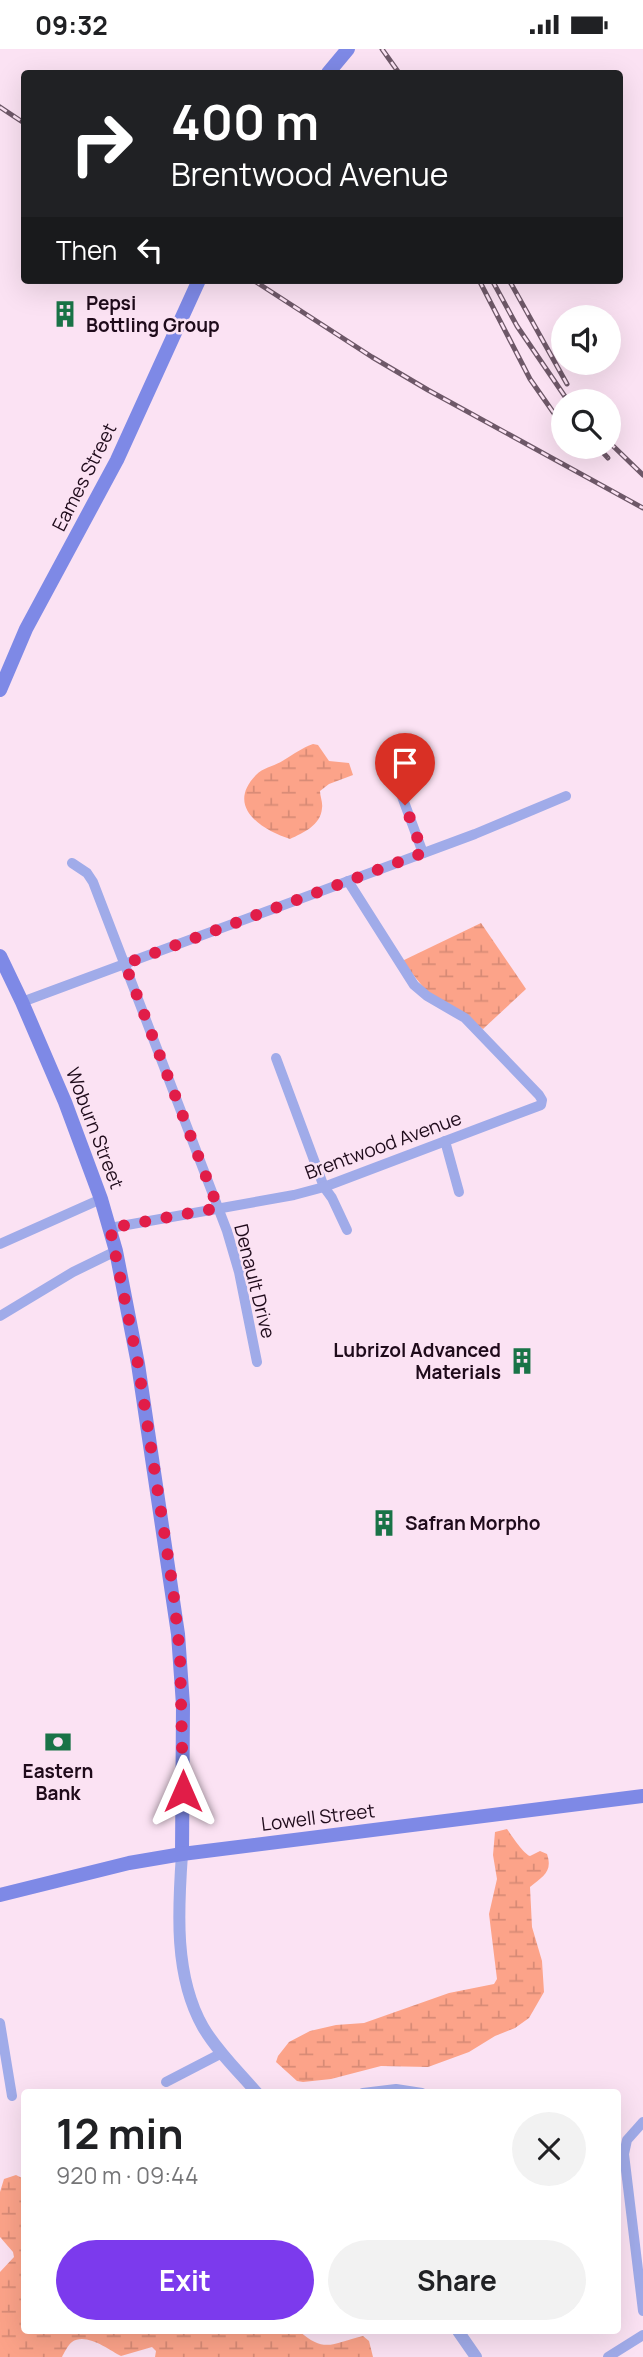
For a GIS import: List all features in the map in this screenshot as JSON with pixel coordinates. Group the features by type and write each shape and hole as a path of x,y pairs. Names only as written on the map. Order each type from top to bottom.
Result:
{"main road":[{"path":"330,70 348,49"},
{"name":"Eames Street","path":"0,690 26,629 111,471 198,284"},
{"name":"Woburn Street","path":"0,956 65,1102 101,1199 116,1251 138,1364 178,1634 183,1705 182,1854"},
{"name":"Lowell Street","path":"0,1895 129,1863 182,1854 643,1796"}],"street":[{"path":"387,756 423,853"},
{"path":"22,1002 521,817 566,796"},
{"name":"Denault Drive","path":"72,863 91,878 218,1208 236,1259 257,1362"},
{"name":"Brentwood Avenue","path":"110,1228 324,1187 540,1105 542,1100 539,1094 465,1018 427,996 414,985 348,881"},
{"path":"276,1058 324,1187 347,1230"},
{"path":"446,1141 459,1192"},
{"path":"0,1244 101,1199"},
{"path":"0,1316 73,1272 116,1251"},
{"name":"Woburn Street","path":"182,1854 180,1937 183,1962 197,2015 208,2035 254,2089"},
{"path":"0,2023 12,2096"},
{"path":"166,2082 222,2053"},
{"path":"643,2122 634,2130 625,2146 624,2156 643,2311"},
{"path":"460,2334 476,2357"},
{"path":"608,2357 643,2335"}],"green space":[{"path":"313,744 318,745 329,761 349,763 353,775 329,784 320,791 322,806 318,819 310,828 290,839 269,830 251,816 244,797 247,787 259,772"},
{"path":"481,923 526,989 483,1029 428,993 402,961"},
{"path":"507,1829 527,1854 530,1856 540,1851 547,1854 549,1860 546,1873 530,1887 532,1927 542,1961 544,1992 529,2018 469,2052 428,2067 381,2066 331,2079 303,2082 297,2081 276,2062 289,2042 310,2031 336,2025 364,2023 449,1993 494,1984 497,1979 489,1914 497,1879 493,1855 495,1832"},
{"path":"16,2175 21,2178 21,2334 303,2334 323,2345 363,2336 369,2341 373,2357 155,2357 156,2351 152,2347 121,2356 90,2340 78,2339 72,2342 62,2357 0,2357 0,2272 14,2257 0,2237 0,2192 4,2179"}],"railway":[{"path":"382,49 397,70"},
{"path":"0,107 21,121"},
{"path":"259,284 428,390 643,508"},
{"path":"481,284 530,379 551,409"},
{"path":"494,284 517,326 560,389"},
{"path":"511,284 567,384"},
{"path":"621,454 643,475"}],"place":[{"name":"Pepsi Bottling Group","path":"65,314"},
{"name":"Lubrizol Advanced Materials","path":"522,1361"},
{"name":"Safran Morpho","path":"384,1523"},
{"name":"Eastern Bank","path":"58,1742"}],"route":[{"path":"183,1791 183,1705 173,1589 138,1364 110,1228 218,1208 125,964 423,853 405,805"}]}
